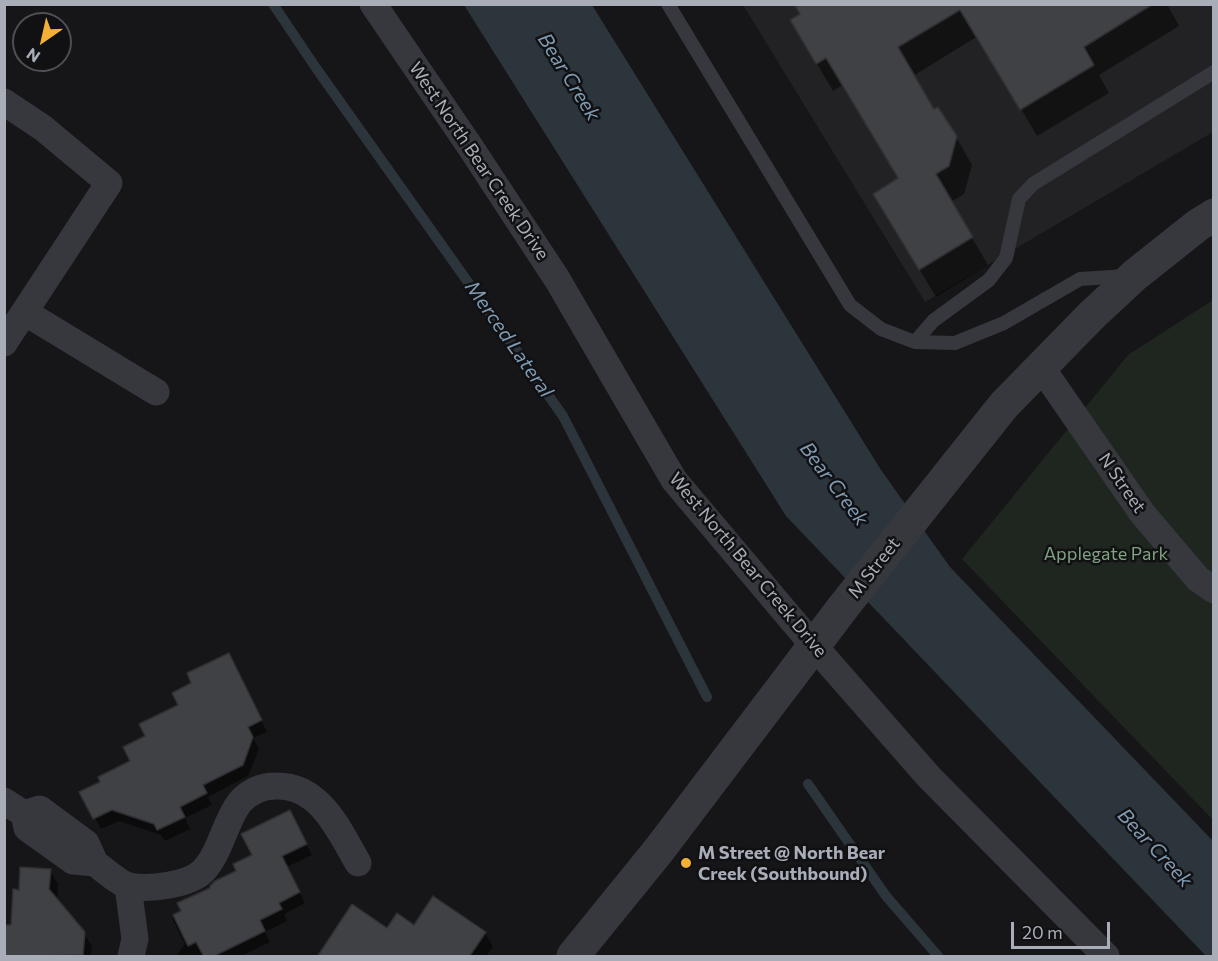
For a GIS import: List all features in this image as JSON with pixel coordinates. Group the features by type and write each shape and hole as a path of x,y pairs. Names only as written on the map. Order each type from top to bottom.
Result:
{"street":[{"name":"West North Bear Creek Drive","path":"373,4 557,279 674,480 814,646 929,777 1106,957"},
{"path":"4,102 43,128 109,183 26,313 4,343"},
{"name":"M Street","path":"573,957 659,850 844,606 1004,405 1091,315 1135,275 1214,215"},
{"path":"26,313 156,392"},
{"name":"N Street","path":"1041,367 1142,513 1198,579 1214,590"},
{"path":"14,807 27,828 63,855 74,861 95,863 128,886 156,886 186,882 203,871 217,849 239,803 253,791 267,786 288,786 305,792 319,802 334,821 358,862"},
{"path":"128,886 135,939 131,957"}],"lane":[{"path":"668,4 850,305 881,329 915,342 955,343 1004,322 1080,279 1135,275"},
{"path":"915,342 933,321 989,280 1006,258 1019,199 1033,184 1214,72"}],"shaded area":[{"path":"743,5 1213,5 1213,132 925,302"}],"green space":[{"name":"Applegate Park","path":"1213,300 1213,820 962,559 1128,355"}],"water":[{"name":"Bear Creek","path":"464,5 592,5 881,470 950,567 1213,841 1213,956 1206,956 786,516"}],"building":[{"path":"794,4 1153,4 1084,47 1094,65 1020,110 960,10 898,47 934,109 938,107 957,136 949,166 936,174 973,237 919,270 873,194 898,178 826,58 816,64 790,20 800,14"},
{"path":"229,653 262,720 248,727 253,737 243,765 203,785 207,793 180,807 185,817 157,830 154,824 112,810 93,819 79,792 100,782 98,777 130,761 123,747 145,736 139,724 178,705 172,693 191,683 187,673"},
{"path":"290,810 307,844 282,856 300,892 279,903 282,909 260,920 265,931 212,957 204,957 196,942 188,946 173,915 181,911 177,903 210,888 215,881 236,871 233,864 252,855 241,834"},
{"path":"20,867 51,869 49,889 85,932 83,955 4,957 4,925 11,925 13,889 19,890"},
{"path":"433,896 486,932 469,957 317,957 352,904 387,928 397,913 414,925"}],"waterway":[{"name":"Merced Lateral","path":"273,4 563,416 707,697"},
{"name":"Merced Lateral","path":"808,784 886,896 938,956"}],"place":[{"name":"M Street @ North Bear Creek (Southbound)","path":"686,863"}]}
